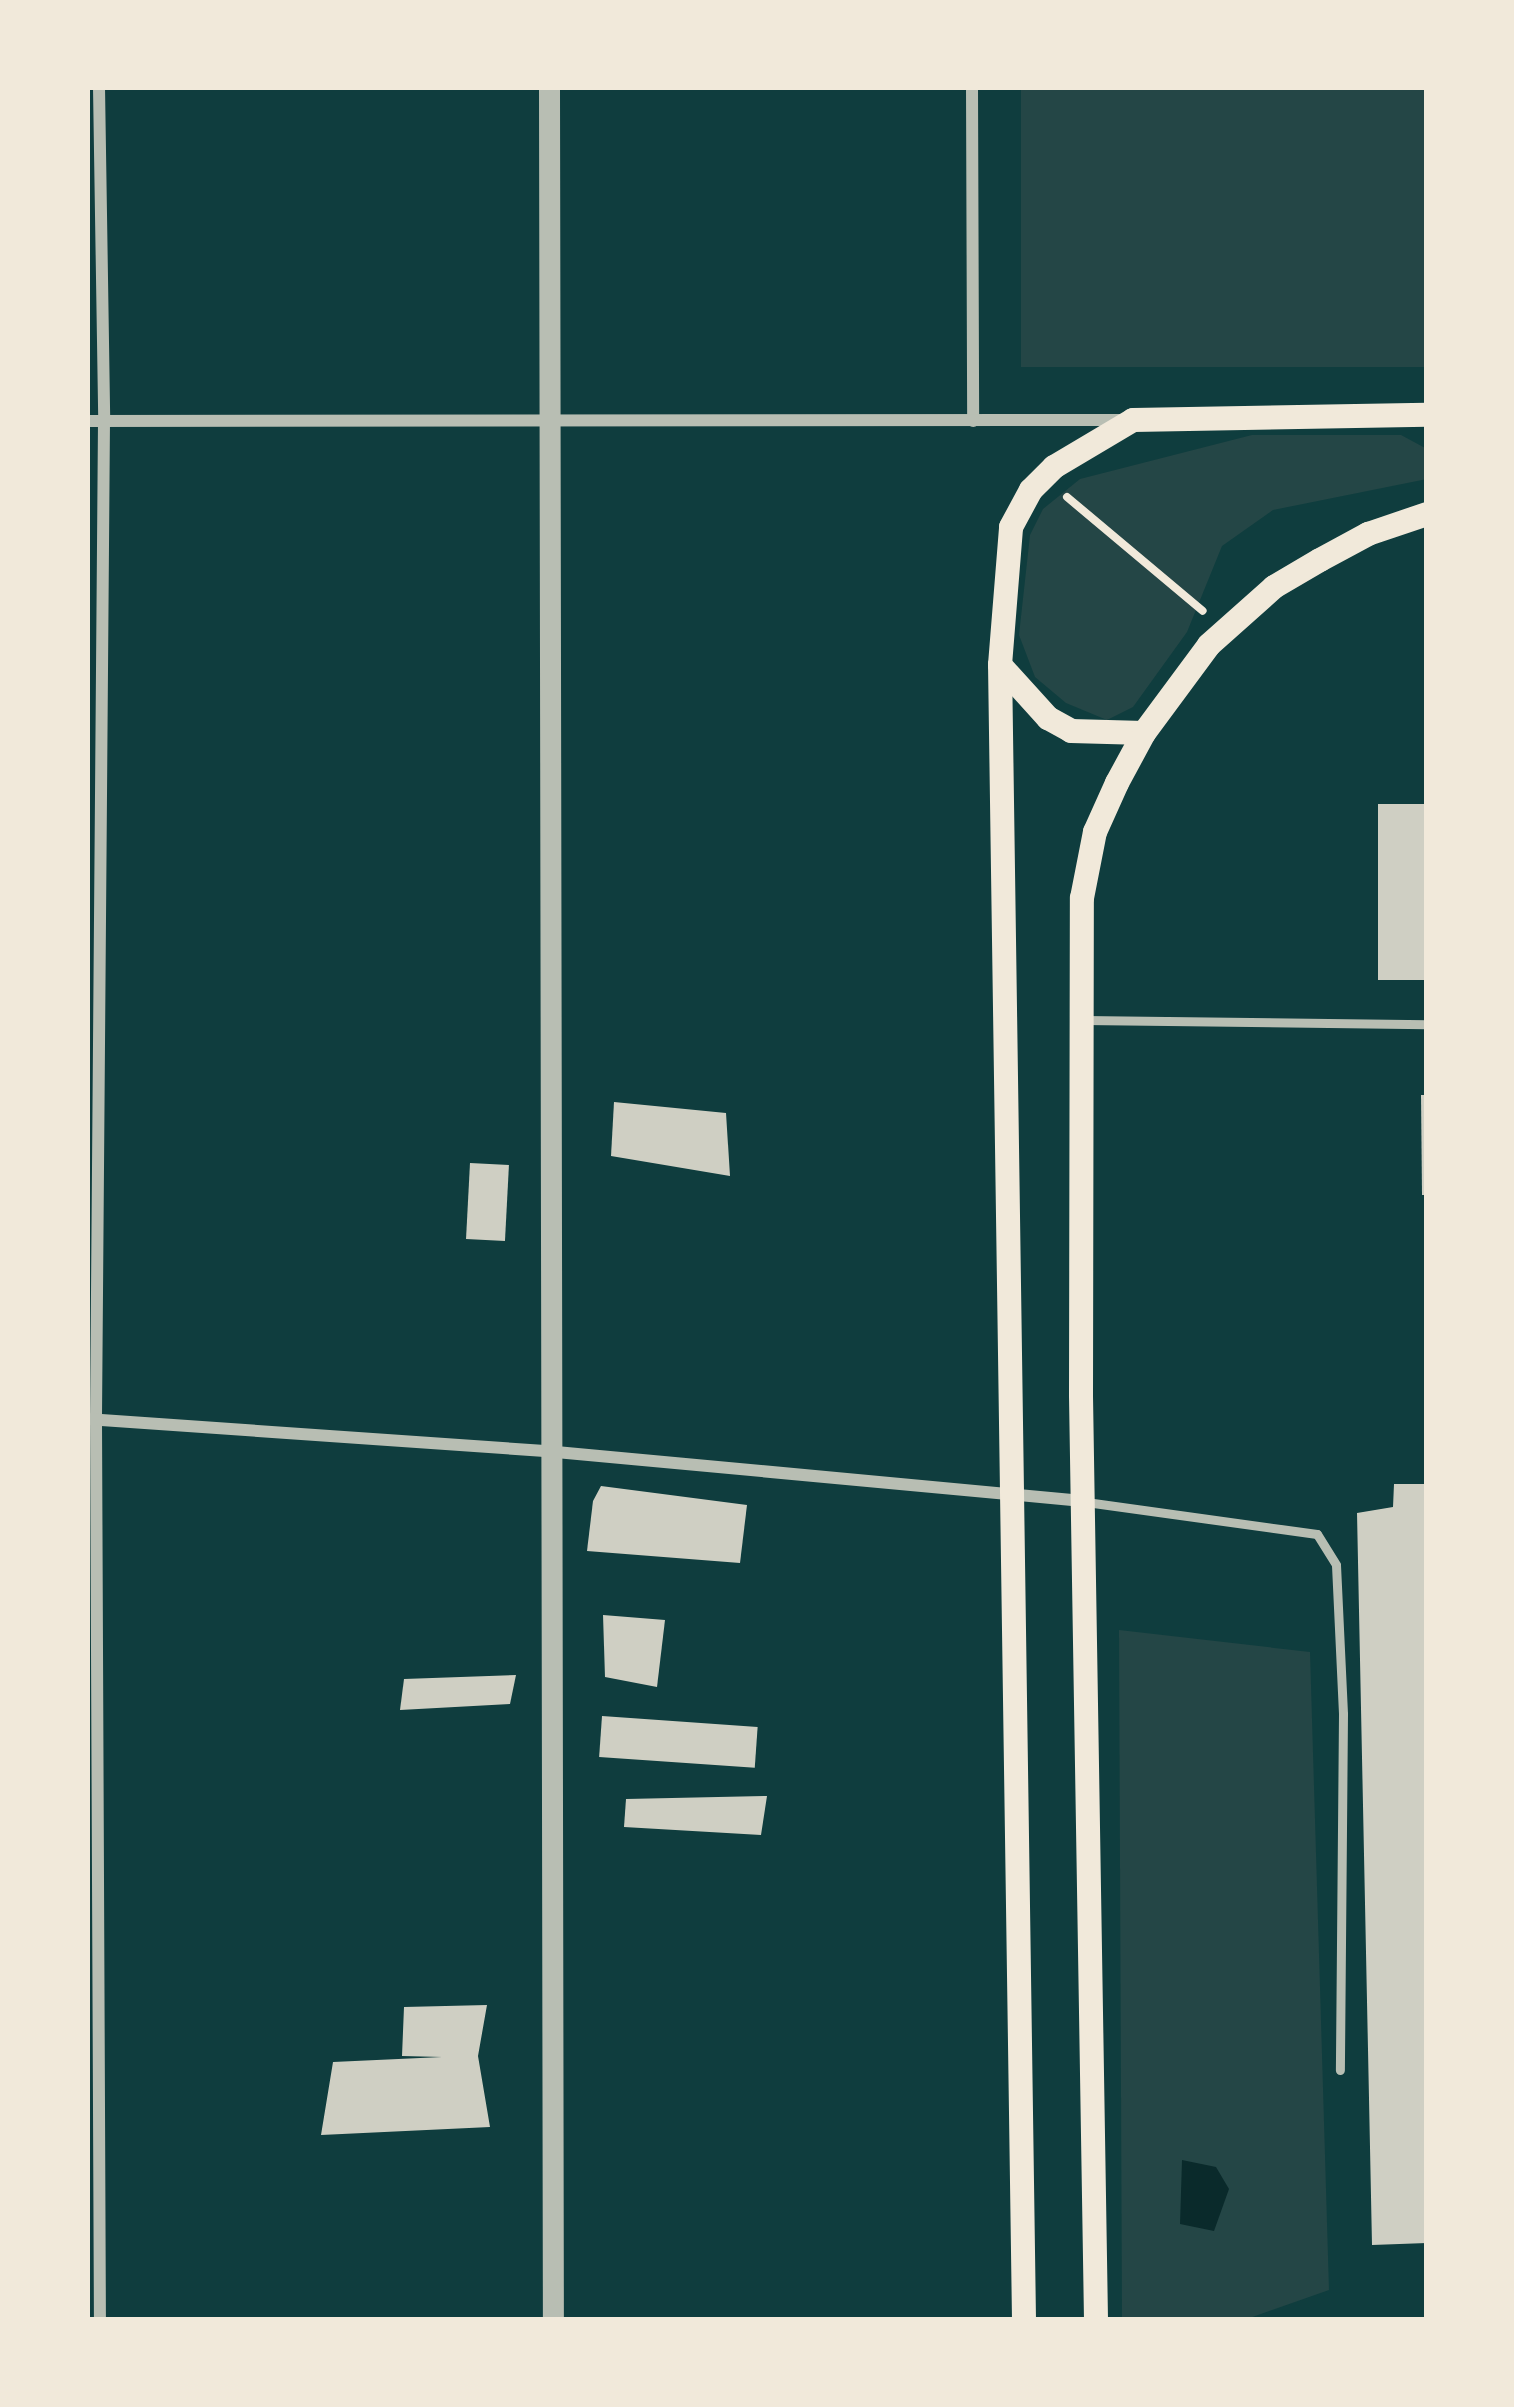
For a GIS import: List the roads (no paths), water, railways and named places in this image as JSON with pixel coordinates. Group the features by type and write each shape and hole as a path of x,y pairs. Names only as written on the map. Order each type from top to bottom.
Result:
{"main road":[{"path":"1024,2320 1008,1494 1000,665 1011,527 1043,477 1133,420 1427,415"},
{"path":"1096,2320 1077,1020 1082,898 1095,832 1144,733 1226,629 1274,587 1320,560 1368,534 1427,514"},
{"path":"1000,665 1048,718 1071,731 1144,733"}],"street":[{"path":"100,87 104,421 92,1419 100,2320"},
{"path":"549,87 556,1452 554,2320"},
{"path":"972,87 973,421"},
{"path":"87,421 1133,420"},
{"path":"92,1419 556,1452 1083,1501"}],"lane":[{"path":"1077,1020 1427,1024"},
{"path":"1083,1501 1317,1534 1336,1565 1343,1714 1340,2070"}]}
